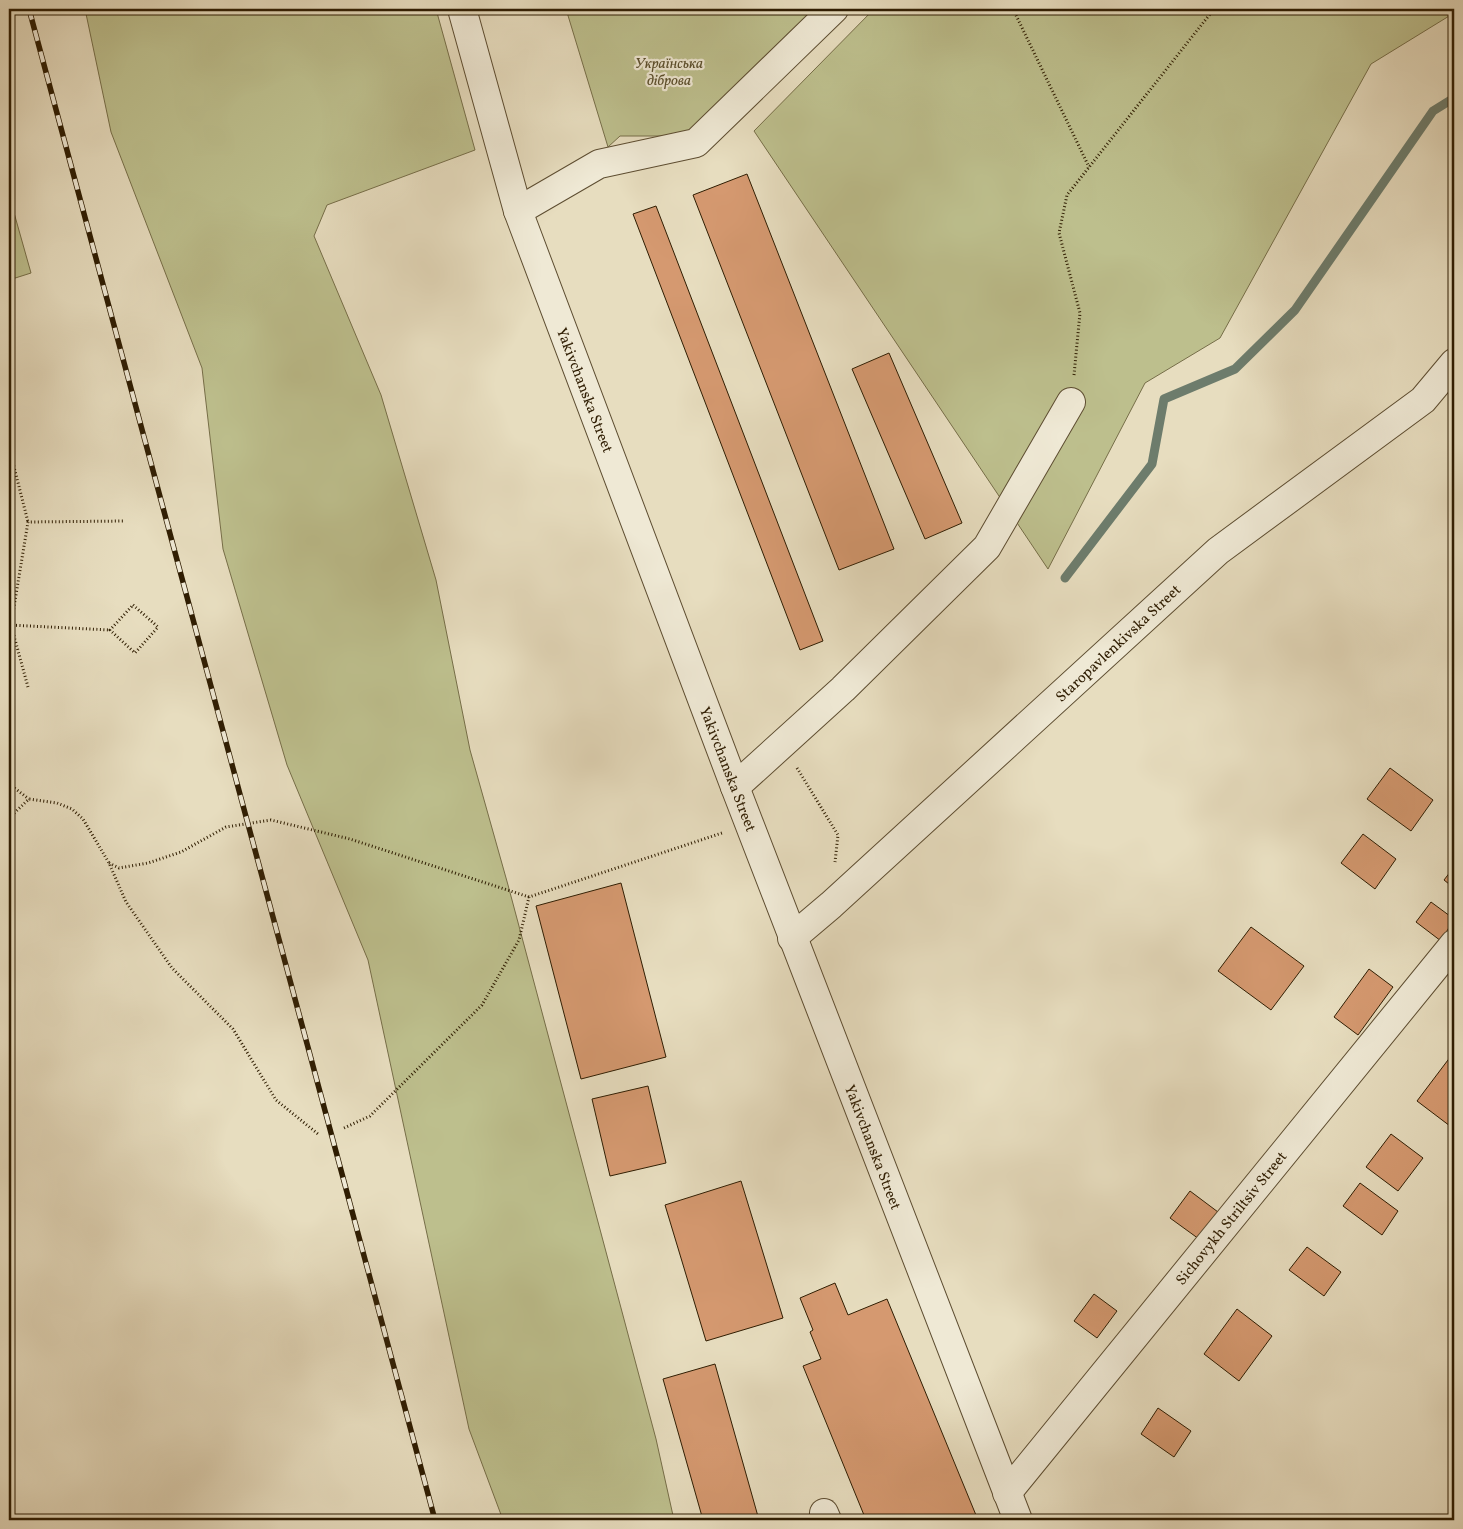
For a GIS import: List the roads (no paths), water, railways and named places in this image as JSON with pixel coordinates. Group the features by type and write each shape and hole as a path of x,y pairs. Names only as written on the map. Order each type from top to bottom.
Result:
{"street":[{"name":"Yakivchanska Street","path":"462,9 518,211 734,787 1018,1520"},
{"path":"518,211 599,164 696,143 834,9"},
{"name":"Staropavlenkivska Street","path":"792,938 831,905 1218,551 1423,400 1454,362"},
{"path":"734,787 843,689 987,547 1071,402"},
{"name":"Sichovykh Striltsiv Street","path":"1007,1493 1454,944"}],"waterway":[{"path":"1065,578 1152,464 1164,399 1235,369 1295,310 1433,111 1454,98"}],"railway":[{"path":"29,9 435,1520"}],"park label":[{"name":"Українська діброва","path":"669,72"}]}
